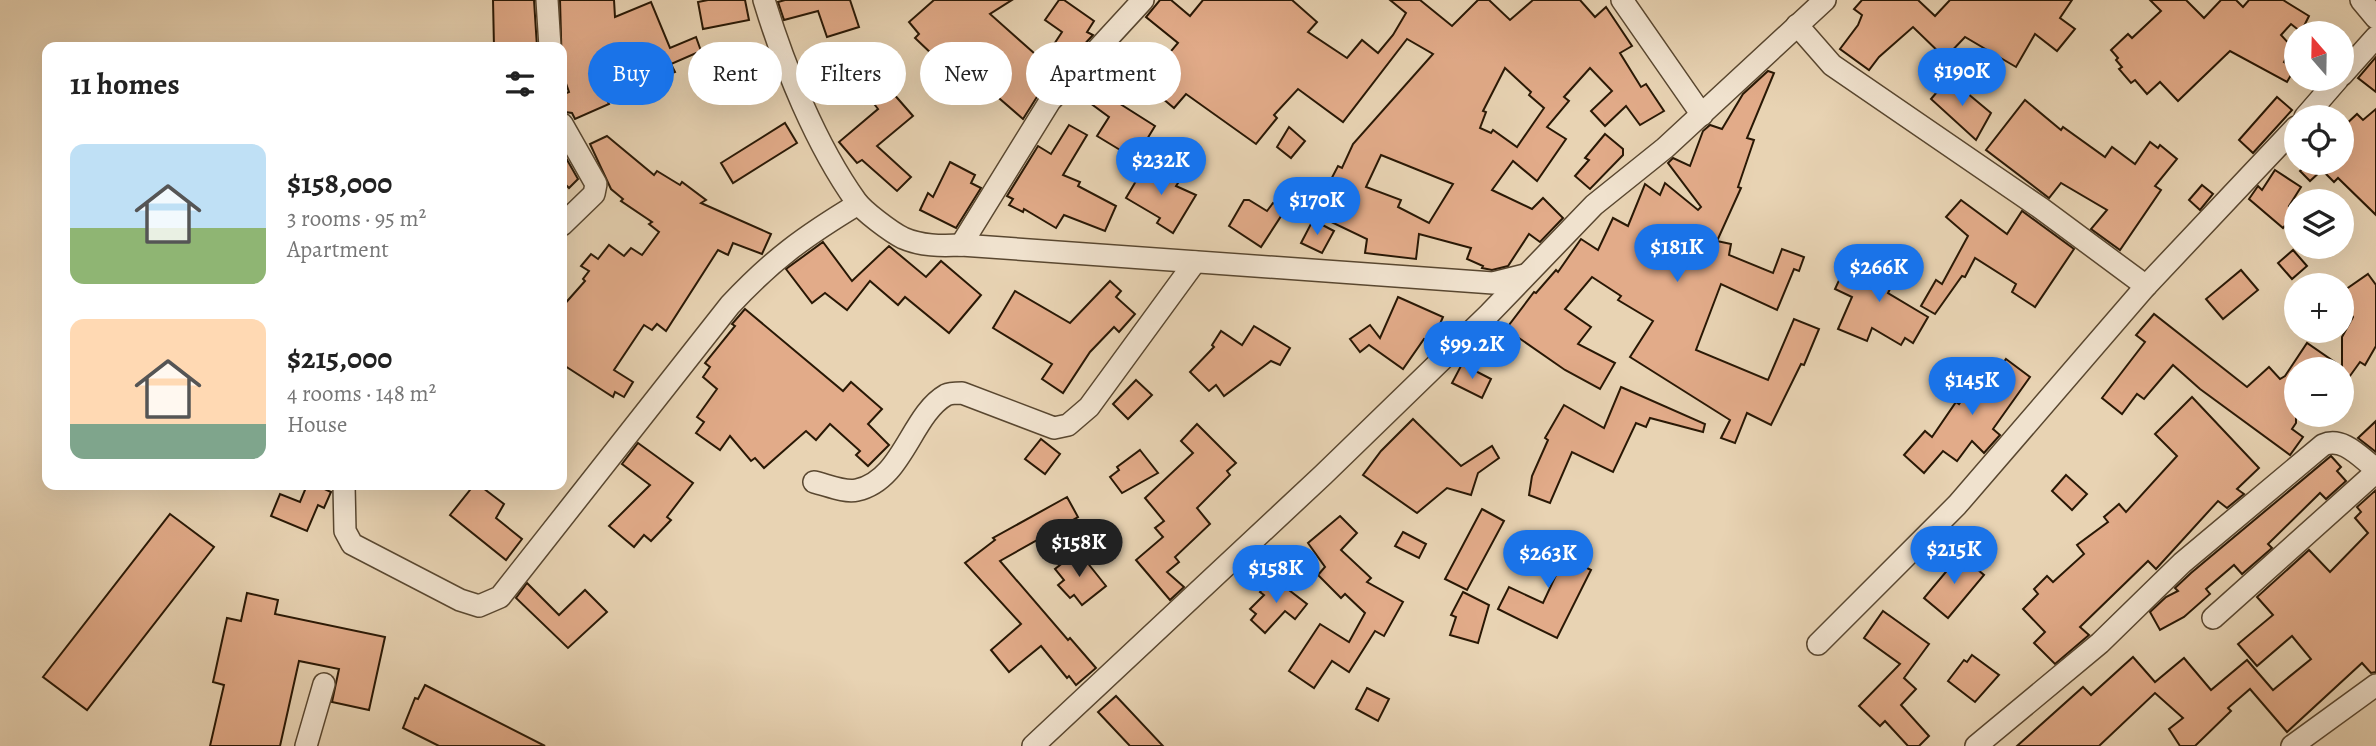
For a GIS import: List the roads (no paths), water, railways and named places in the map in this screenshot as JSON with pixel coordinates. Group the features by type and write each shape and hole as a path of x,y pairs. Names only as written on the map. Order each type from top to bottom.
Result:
{"street":[{"path":"547,0 550,42"},
{"path":"764,0 799,97 858,204 902,237 930,246 961,245 1493,283 1525,275"},
{"path":"961,245 1050,101 1143,0"},
{"path":"1622,0 1702,114"},
{"path":"1033,746 1323,475 1489,314 1594,205 1702,114 1825,0"},
{"path":"2361,0 2376,18"},
{"path":"1797,25 1832,65 2042,209 2146,286"},
{"path":"2354,62 2376,37"},
{"path":"2315,105 2328,91"},
{"path":"567,133 596,184 594,194 567,220"},
{"path":"1818,644 1956,505 2146,286 2284,140"},
{"path":"344,490 345,531 352,544 460,600 479,606 500,597 730,304 765,267 799,240 858,204"},
{"path":"814,482 855,491 874,484 890,470 931,411 947,395 962,393 1054,428 1068,425 1089,407 1195,262"},
{"path":"1976,746 2100,643 2182,563 2323,445 2332,441 2341,443 2376,470 2213,618"},
{"path":"306,746 324,684"},
{"path":"2292,746 2376,685"}]}
